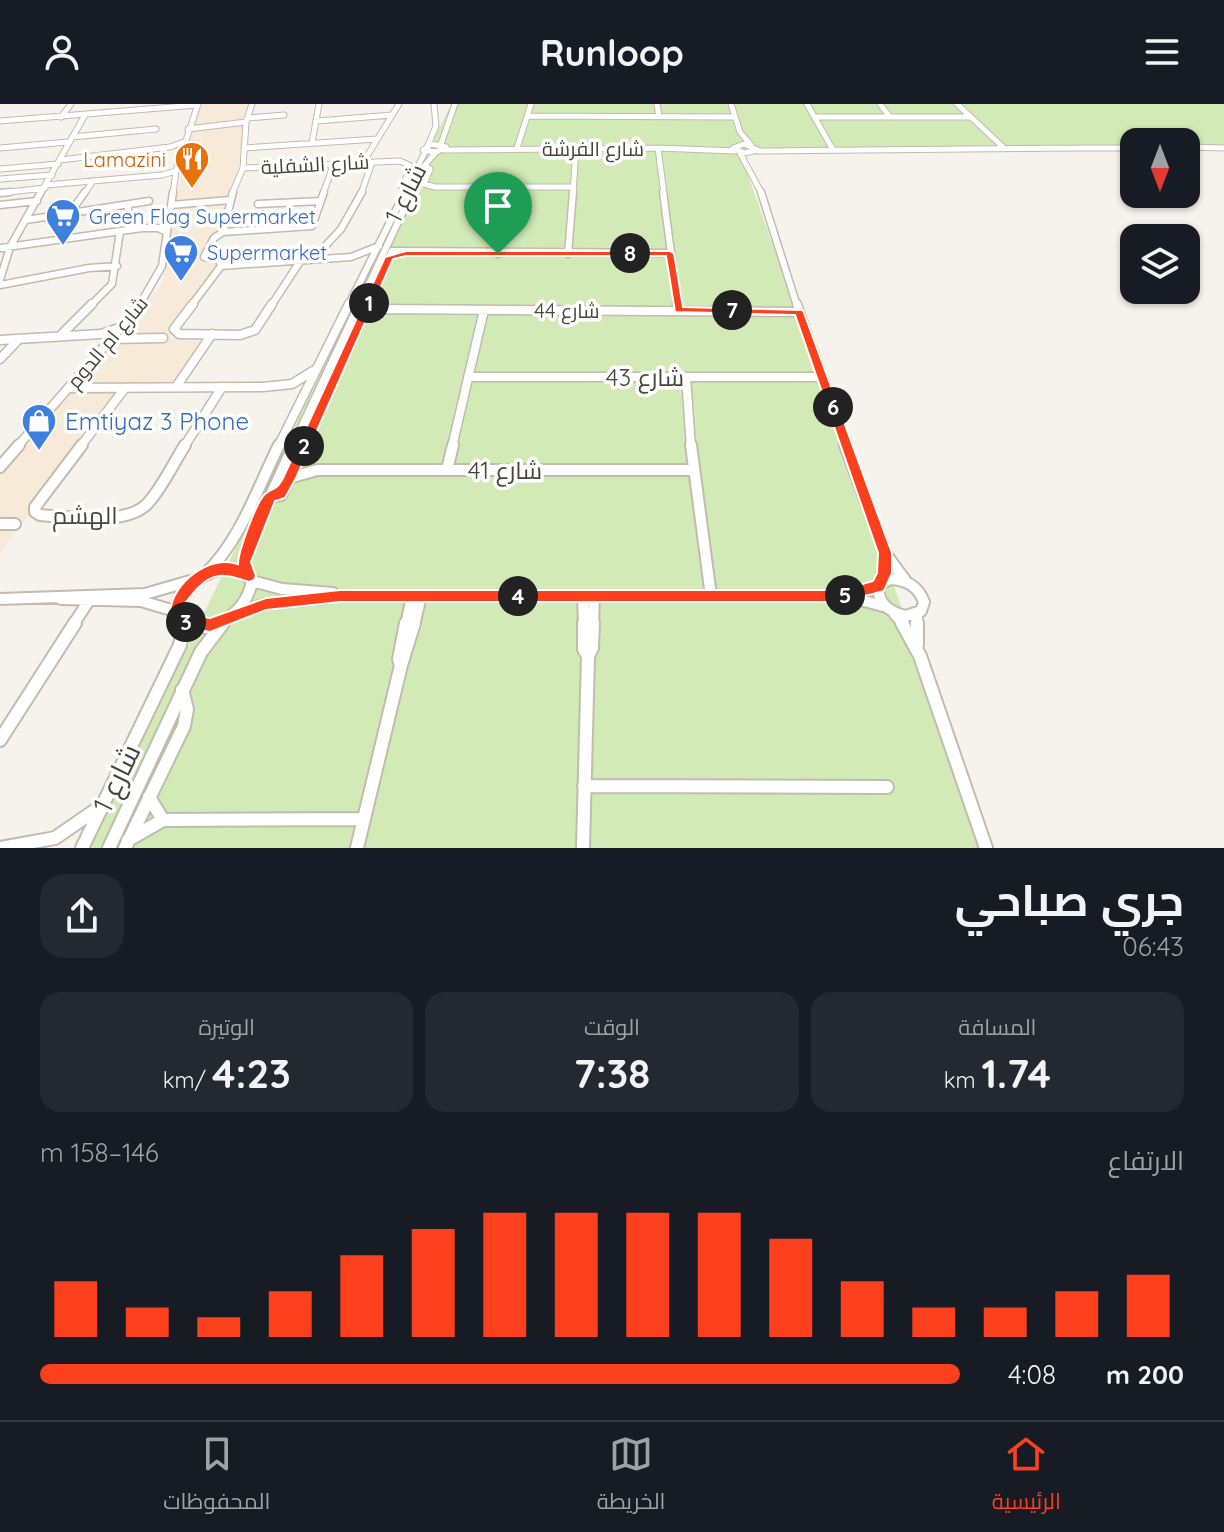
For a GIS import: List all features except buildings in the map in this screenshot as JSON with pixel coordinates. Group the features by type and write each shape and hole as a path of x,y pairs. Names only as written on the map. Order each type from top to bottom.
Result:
{"street":[{"path":"61,117 71,104"},
{"path":"112,114 117,104"},
{"path":"223,232 230,200 243,168 247,120 253,104"},
{"path":"312,143 319,104"},
{"path":"311,260 326,247 365,187 371,165 361,162 399,104"},
{"name":"شارع 1","path":"201,576 226,550 379,246 436,126 434,104"},
{"name":"شارع 1","path":"250,578 244,562 246,551 425,166 442,148 446,124 459,104"},
{"path":"517,148 531,104"},
{"path":"657,104 659,117"},
{"path":"731,104 740,132 755,149"},
{"path":"807,104 832,148"},
{"path":"880,104 890,117"},
{"path":"957,104 1001,148"},
{"path":"274,116 277,105"},
{"path":"0,121 197,107"},
{"name":"شارع ام الدوم","path":"2,464 122,326 159,276 176,174 197,107"},
{"path":"135,131 146,111"},
{"path":"85,115 10,247 0,282 117,266"},
{"path":"188,129 284,115"},
{"path":"317,121 392,115"},
{"path":"527,116 735,117"},
{"path":"814,117 970,117"},
{"path":"0,148 156,129"},
{"path":"740,132 737,148 749,165 885,553 905,580 918,588 923,598 923,607 917,614 916,637 920,656 986,848"},
{"path":"244,148 377,139"},
{"path":"0,169 183,145"},
{"path":"1200,147 1224,148"},
{"name":"شارع الفرشة","path":"426,148 755,149"},
{"path":"568,254 576,148"},
{"path":"658,148 678,310"},
{"path":"755,149 1120,148"},
{"path":"749,165 755,149"},
{"name":"شارع الشفلية","path":"243,168 400,161 411,166 384,227 385,231"},
{"path":"221,266 220,261 204,257 213,239 223,232 312,226 334,163"},
{"name":"شارع 1","path":"425,166 430,169 424,184 513,187"},
{"path":"0,193 176,174"},
{"path":"0,179 52,175"},
{"path":"70,213 93,181"},
{"path":"574,187 513,187 498,254 670,253"},
{"path":"171,205 230,200"},
{"path":"0,205 37,201"},
{"path":"26,220 149,201"},
{"path":"258,204 321,201"},
{"path":"126,219 129,204"},
{"path":"142,228 169,216"},
{"path":"0,248 142,228 158,228 167,232"},
{"path":"60,336 115,280 120,231"},
{"path":"301,260 255,330 240,335 179,334 174,329 221,266 360,255 379,246"},
{"name":"شارع 1","path":"270,497 281,495 391,254 498,254"},
{"path":"328,259 354,260 364,274"},
{"name":"شارع 44","path":"368,304 384,309"},
{"name":"شارع 44","path":"364,314 384,309 799,310"},
{"path":"447,470 484,310"},
{"path":"0,340 101,334 122,326"},
{"path":"101,334 111,339 163,338"},
{"path":"176,387 212,334"},
{"path":"0,359 19,339"},
{"path":"69,388 263,387 292,384 317,369"},
{"name":"شارع 43","path":"468,377 823,377"},
{"path":"686,377 693,470 711,596"},
{"name":"الهشم","path":"125,388 35,507 35,512 40,515 117,517 128,516 147,505 222,387"},
{"path":"263,387 293,393 299,404"},
{"name":"شارع 41","path":"296,463 317,470"},
{"name":"شارع 41","path":"289,478 317,470 693,470"},
{"path":"0,524 15,524"},
{"path":"885,553 878,596 906,628 920,656"},
{"path":"0,599 145,594 231,568 282,589 340,596"},
{"path":"181,616 178,600 201,576"},
{"path":"229,617 245,604 252,592 250,578"},
{"path":"842,596 890,579 905,580"},
{"path":"58,597 88,602 141,601 210,625 266,604 340,596 842,596 906,616 917,614"},
{"path":"357,848 401,665 405,661 416,596"},
{"path":"583,848 588,656 592,648 589,596"},
{"path":"0,740 88,602"},
{"name":"شارع 1","path":"82,848 180,645 181,616"},
{"name":"شارع 1","path":"109,848 182,688 201,652 229,617"},
{"name":"شارع 1","path":"126,844 184,726 187,709 182,688"},
{"path":"584,786 887,787"},
{"path":"149,797 163,820"},
{"path":"0,848 55,838 103,805"},
{"path":"126,844 163,820 364,819"}],"shaded area":[{"path":"201,104 249,104 244,121 193,126"},
{"path":"243,123 239,165 227,200 175,204 192,129"},
{"path":"226,202 219,234 210,238 202,259 218,264 218,269 168,339 203,342 172,388 76,387 163,283 174,208"},
{"path":"69,393 122,394 0,553 0,474"}],"green space":[{"path":"451,104 1224,104 1224,150 1200,150 1200,128 1120,128 1120,150 739,150 987,848 90,848"}],"place":[{"name":"Lamazini","path":"192,190"},
{"name":"Green Flag Supermarket","path":"63,247"},
{"name":"Supermarket","path":"181,283"},
{"name":"Emtiyaz 3 Phone","path":"39,452"}],"route":[{"path":"670,253 678,310 799,312 885,553 881,583 842,596 340,596 266,604 210,625 184,621 178,612 178,600 196,579 206,573 231,568 249,576 244,562 251,538 270,497 281,495 390,257 406,254 498,254 670,253"}]}
